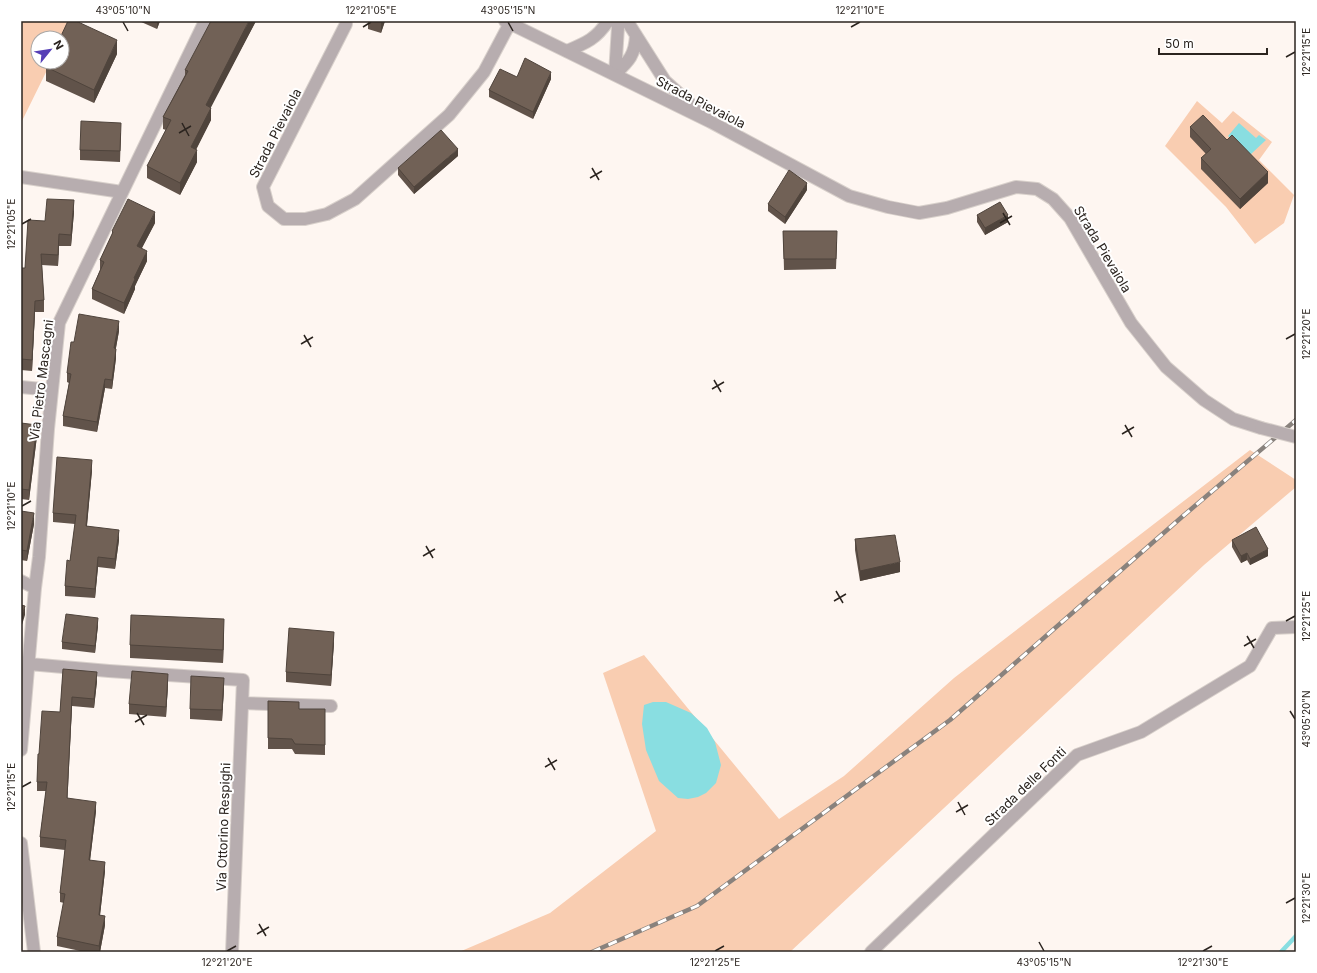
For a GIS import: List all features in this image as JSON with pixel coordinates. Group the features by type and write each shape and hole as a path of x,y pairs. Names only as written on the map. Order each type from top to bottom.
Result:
{"street":[{"name":"Via Pietro Mascagni","path":"21,750 39,557 58,323 205,21"},
{"path":"567,51 589,42 600,33 608,21"},
{"path":"615,74 618,26 616,21"},
{"path":"627,21 665,81 711,122"},
{"name":"Strada Pievaiola","path":"346,24 263,187 268,206 284,219 305,219 327,214 355,199 449,115 484,72 507,22 711,122 849,196 888,208 919,213 947,208 1016,187 1037,190 1053,199 1070,218 1131,324 1166,367 1204,400 1233,419 1296,437"},
{"path":"615,74 629,62 636,47 636,35"},
{"path":"21,177 122,192"},
{"path":"21,387 52,390"},
{"path":"21,581 35,588"},
{"name":"Strada delle Fonti","path":"871,952 1077,755 1141,732 1250,666 1272,628 1296,627"},
{"name":"Via Ottorino Respighi","path":"29,664 115,672 243,680 232,952"},
{"path":"242,703 330,706"},
{"path":"21,843 34,952"}],"shaded area":[{"path":"21,21 71,21 66,30 30,30 30,70 47,70 21,123"},
{"path":"1197,101 1222,123 1233,111 1272,142 1259,160 1294,195 1284,223 1255,244 1226,207 1165,146"},
{"path":"1250,450 1296,480 1296,487 1204,565 790,952 459,952 550,913 656,831 603,673 644,655 779,819 844,776 954,678"}],"water":[{"path":"1239,123 1256,138 1259,135 1266,140 1250,155 1228,136"},
{"path":"653,702 666,702 691,713 707,728 715,742 721,765 716,783 706,793 698,797 688,799 678,798 659,781 646,750 642,724 644,705"}],"building":[{"path":"68,21 76,21 117,40 94,90 52,70 70,70 70,30 64,30"},
{"path":"211,21 249,21 206,105 211,108 191,147 197,150 180,183 147,166 171,120 163,117 188,71 185,70"},
{"path":"525,58 551,72 533,112 489,90 500,69 517,77"},
{"path":"1203,115 1227,140 1232,135 1268,172 1240,199 1201,158 1211,149 1190,127"},
{"path":"81,121 121,123 120,151 80,150"},
{"path":"441,130 458,149 414,187 398,168"},
{"path":"789,170 807,183 785,217 768,204"},
{"path":"47,199 74,200 71,235 59,234 58,255 41,254 44,300 35,301 32,360 21,359 21,268 25,268 28,220 45,221"},
{"path":"128,199 155,212 137,246 147,251 124,303 92,289 104,262 100,260"},
{"path":"1000,202 1008,215 985,228 977,215"},
{"path":"783,231 837,231 836,259 784,259"},
{"path":"79,314 119,321 114,348 116,349 112,380 105,379 97,422 63,416 71,374 67,373 71,342 74,342"},
{"path":"21,423 37,425 29,490 21,489"},
{"path":"57,457 92,460 86,526 119,530 115,559 98,557 95,589 65,586 67,560 70,561 76,515 53,513"},
{"path":"21,511 34,513 27,551 21,550"},
{"path":"1256,527 1268,549 1250,559 1247,553 1241,556 1232,540"},
{"path":"895,535 900,562 860,571 855,539"},
{"path":"21,605 25,606 21,619"},
{"path":"66,614 98,618 95,646 62,642"},
{"path":"131,615 224,619 223,650 130,645"},
{"path":"289,628 334,632 331,675 286,672"},
{"path":"63,669 97,672 94,699 72,697 67,798 96,802 89,860 105,862 99,915 105,916 99,946 57,937 65,894 60,893 66,840 40,837 47,782 37,782 42,711 60,712"},
{"path":"132,671 168,674 166,707 129,704"},
{"path":"191,676 224,678 222,710 190,709"},
{"path":"268,701 299,702 299,709 325,709 325,745 295,744 292,739 268,738"}],"waterway":[{"path":"1281,952 1296,936"}],"railway":[{"path":"592,952 697,906 950,720 1183,516 1296,420"}]}
